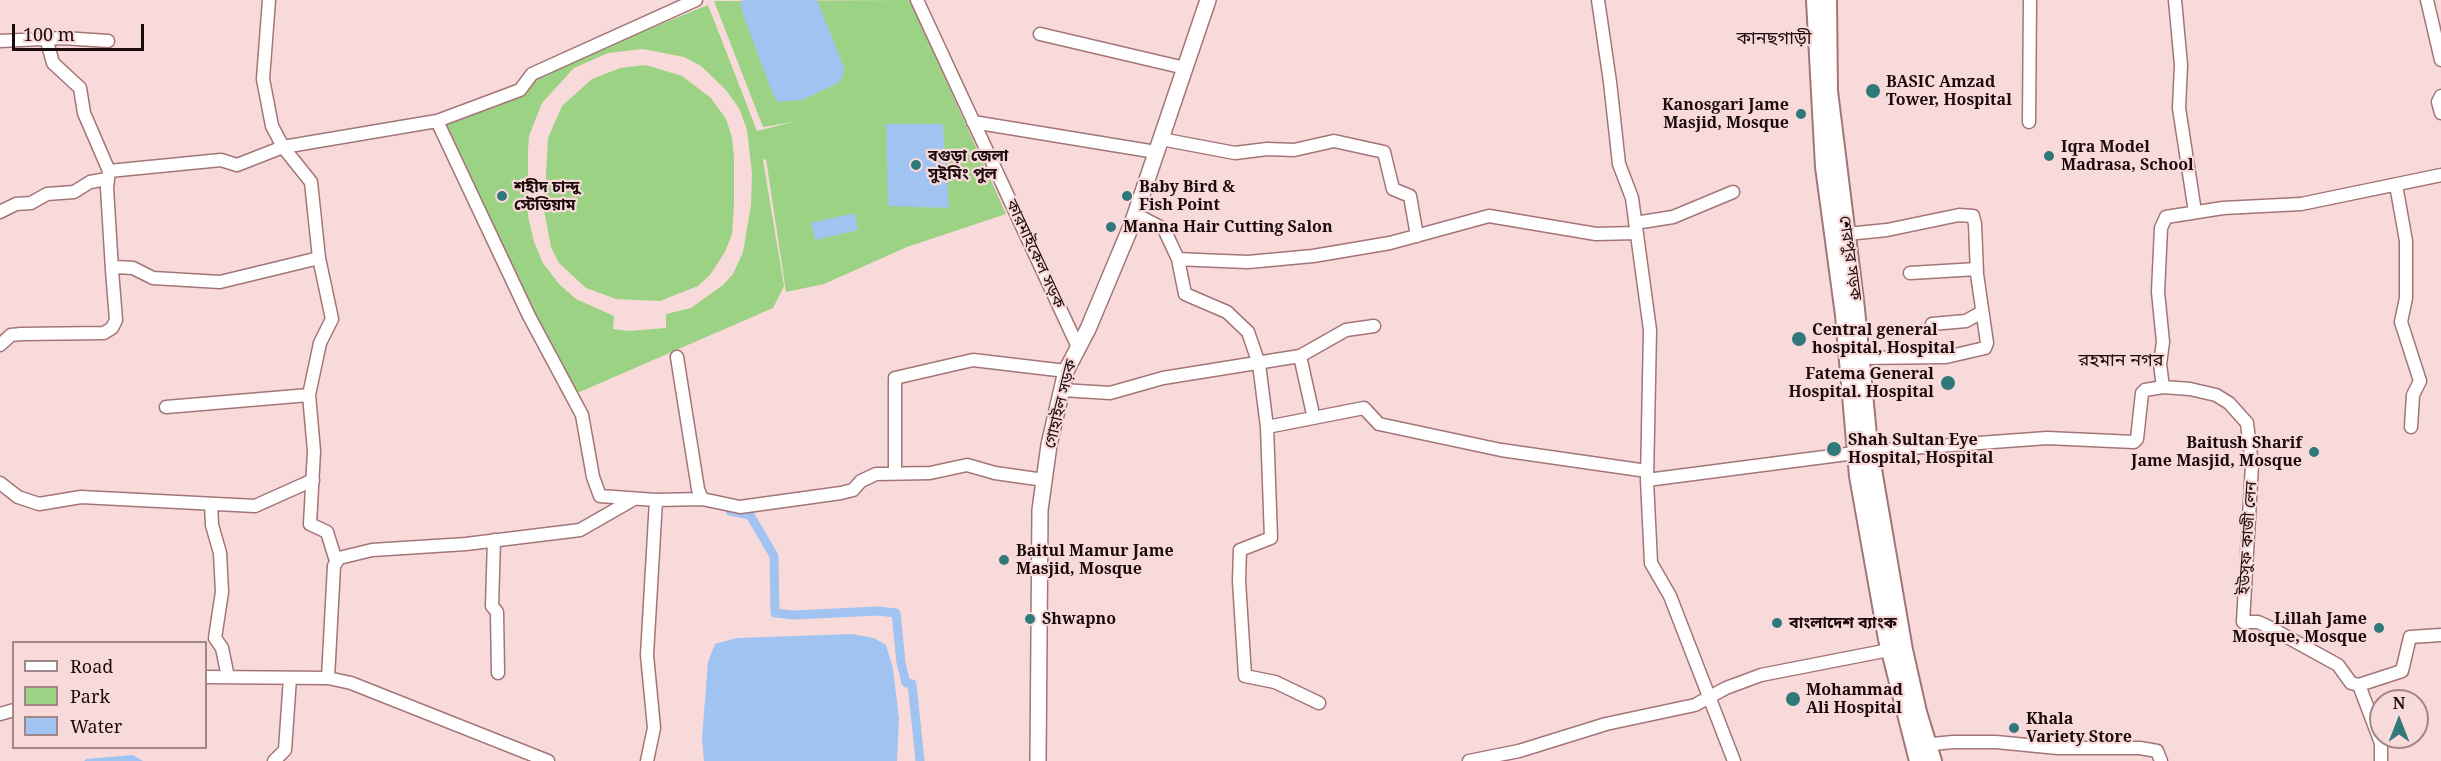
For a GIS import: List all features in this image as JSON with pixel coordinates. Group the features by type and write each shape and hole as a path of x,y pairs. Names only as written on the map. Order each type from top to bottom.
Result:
{"highway":[{"name":"শেরপুর সড়ক","path":"1815,0 1817,79 1824,167 1889,651 1920,751 1934,761"},
{"name":"শেরপুর সড়ক","path":"1828,0 1829,91 1861,358 1862,452 1904,650 1920,751"}],"main road":[{"name":"গোহাইল সড়ক","path":"1038,761 1039,554 1049,445 1066,371 1077,345 1088,329 1135,214 1208,0"}],"street":[{"path":"269,0 263,78 272,126 283,147 310,182 319,258 332,319 320,343 309,395 314,480 310,524 327,532 336,561 328,678"},
{"path":"0,212 47,194 74,192 108,175 221,160 237,165 283,147 437,121 520,90 532,74 696,0"},
{"name":"কারমাইকেল সড়ক","path":"917,0 1077,345"},
{"path":"1598,0 1619,164 1632,198 1650,330 1647,475 1651,563 1670,596 1734,761"},
{"path":"2029,122 2030,0"},
{"path":"2175,0 2181,65 2179,108 2195,212"},
{"path":"2427,0 2441,60"},
{"path":"1040,34 1185,68"},
{"path":"0,41 46,38 108,41"},
{"path":"0,345 11,336 21,334 104,333 112,328 116,321 108,175 84,113 80,88 53,63 46,38"},
{"path":"2441,96 2438,102 2441,113"},
{"path":"437,121 530,316 582,415 593,477 600,496 656,500 702,499 740,507 841,493 853,490 861,481 876,474 930,473 968,465 995,473 1044,480"},
{"path":"973,122 1158,146 1235,153 1267,149 1294,150 1334,141 1384,152 1393,189 1410,196 1417,236"},
{"path":"1267,427 1364,408 1379,424 1501,450 1647,475 1862,452 2047,438 2134,442 2137,439 2142,391 2163,387 2160,364 2163,342 2158,292 2161,228 2166,217 2223,207 2301,204 2441,175"},
{"path":"2396,185 2406,241 2406,298 2401,322 2420,381 2414,395 2411,427"},
{"path":"1178,259 1248,262 1280,260 1417,236 1489,216 1596,234 1636,228 1673,217 1733,192"},
{"path":"1135,214 1164,229 1178,259 1185,294 1227,312 1248,332 1258,364 1267,427 1271,538 1240,550 1239,580 1245,676 1275,682 1319,703"},
{"path":"1847,234 1887,230 1968,214 1973,216 1975,224 1977,269 1987,343 1985,348 1946,357 1861,358"},
{"path":"112,270 116,267 133,268 153,278 220,282 319,258"},
{"path":"1910,273 1977,269"},
{"path":"1932,324 1966,321 1982,312"},
{"path":"1062,390 1110,393 1163,378 1300,356 1346,330 1374,326"},
{"path":"1300,356 1312,410"},
{"path":"677,357 698,489 702,499"},
{"path":"895,472 896,378 973,360 1066,371"},
{"name":"ইউসুফ কাজী লেন","path":"2163,387 2216,395 2229,403 2247,423 2253,487 2243,622 2258,622 2269,627 2338,665 2351,683 2360,685"},
{"path":"166,407 309,395"},
{"path":"0,483 18,497 39,504 81,497 255,507 314,480"},
{"path":"336,561 372,550 580,530 634,499"},
{"path":"647,761 654,728 647,655 656,500"},
{"path":"210,504 212,525 220,553 222,592 215,638 222,648 228,677"},
{"path":"494,540 492,606 497,612 498,673"},
{"path":"2381,761 2381,743 2360,685 2402,671 2410,637 2441,635"},
{"path":"1469,761 1519,751 1606,724 1695,705 1710,699 1726,688 1761,675 1889,651"},
{"path":"207,677 328,678 378,692 548,761"},
{"path":"274,761 285,750 290,678"},
{"path":"1920,751 1996,742 2058,748 2146,748 2157,751 2162,761"}],"green space":[{"path":"910,0 1006,214 907,247 824,284 786,292 766,159 763,160 784,286 773,308 575,394 441,123 612,44 708,5 757,131 793,122 763,127 714,1","holes":["643,49 684,57 701,66 725,89 739,108 747,130 752,173 751,205 743,252 733,274 723,285 691,308 666,314 666,328 629,331 613,329 614,316 576,299 559,284 543,263 534,242 528,216 529,136 542,103 574,68 608,53"]},
{"path":"646,65 682,76 711,98 726,119 732,137 734,157 732,234 725,252 710,275 698,286 660,301 616,299 586,288 559,263 551,247 544,210 548,138 562,106 592,79 620,68"}],"water":[{"path":"743,0 817,0 844,67 843,76 838,83 802,100 778,102 772,92 744,17 740,4"},
{"name":"বগুড়া জেলা সুইমিং পুল","path":"886,124 943,124 949,208 888,206"},
{"path":"855,214 858,230 815,240 811,223"},
{"path":"852,634 874,638 886,645 893,669 899,719 897,761 704,761 702,738 708,662 715,644 737,638"},
{"path":"133,755 143,761 84,761 86,759"}],"waterway":[{"path":"730,511 750,515 774,556 775,613 795,615 877,611 896,613 901,663 906,683 912,684 920,761"}],"place":[{"name":"BASIC Amzad Tower, Hospital","path":"1873,91"},
{"name":"Kanosgari Jame Masjid, Mosque","path":"1801,114"},
{"name":"Iqra Model Madrasa, School","path":"2049,156"},
{"name":"বগুড়া জেলা সুইমিং পুল","path":"916,165"},
{"name":"শহীদ চান্দু স্টেডিয়াম","path":"502,196"},
{"name":"Baby Bird & Fish Point","path":"1127,196"},
{"name":"Manna Hair Cutting Salon","path":"1111,227"},
{"name":"Central general hospital, Hospital","path":"1799,339"},
{"name":"Fatema General Hospital. Hospital","path":"1948,383"},
{"name":"Shah Sultan Eye Hospital, Hospital","path":"1834,449"},
{"name":"Baitush Sharif Jame Masjid, Mosque","path":"2314,452"},
{"name":"Baitul Mamur Jame Masjid, Mosque","path":"1004,560"},
{"name":"Shwapno","path":"1030,619"},
{"name":"বাংলাদেশ ব্যাংক","path":"1777,623"},
{"name":"Lillah Jame Mosque, Mosque","path":"2379,628"},
{"name":"Mohammad Ali Hospital","path":"1793,699"},
{"name":"Khala Variety Store","path":"2014,728"}],"district":[{"name":"কানছগাড়ী","path":"1774,39"},
{"name":"রহমান নগর","path":"2121,361"}]}
